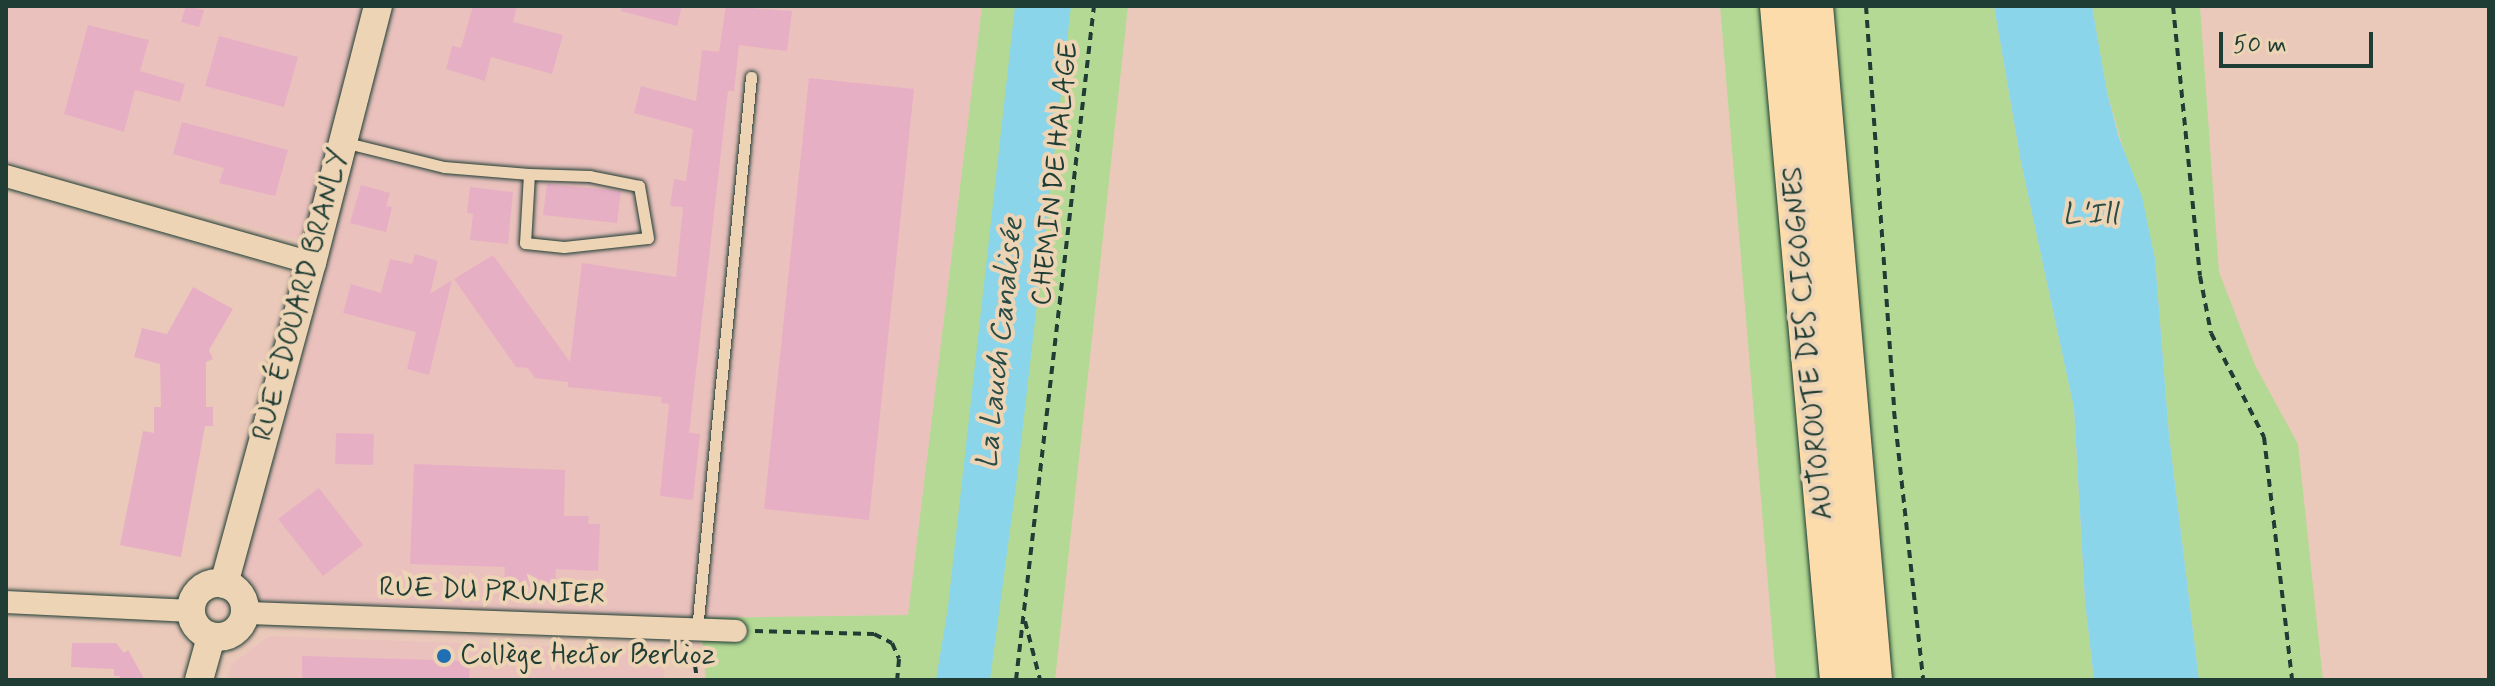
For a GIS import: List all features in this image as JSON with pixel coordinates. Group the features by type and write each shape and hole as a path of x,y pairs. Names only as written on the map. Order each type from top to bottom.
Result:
{"highway":[{"name":"AUTOROUTE DES CIGOGNES","path":"1780,6 1840,680"},
{"name":"AUTOROUTE DES CIGOGNES","path":"1813,6 1872,680"}],"street":[{"name":"RUE ÉDOUARD BRANLY","path":"224,584 378,6"},
{"path":"6,176 312,263"},
{"path":"211,584 224,584 240,594 246,613 240,628 227,636 211,637 201,631 191,611 201,589 211,584"},
{"path":"6,602 191,611"},
{"name":"RUE DU PRUNIER","path":"246,613 736,631"},
{"path":"199,680 211,637"}],"lane":[{"path":"692,630 751,77"},
{"path":"343,142 444,167 590,176 639,186 648,238 564,247 525,243 529,174"}],"path":[{"name":"CHEMIN DE HALAGE","path":"1016,678 1094,6"},
{"path":"1866,6 1894,411 1923,680"},
{"path":"2173,6 2200,276 2211,333 2264,437 2292,680"},
{"path":"1024,618 1040,680"},
{"path":"692,630 697,680"},
{"path":"736,631 874,634 892,643 899,659 897,680"}],"shaded area":[{"path":"6,6 982,6 908,615 700,618 222,607 323,246 6,162"},
{"name":"Collège Hector Berlioz","path":"269,636 630,649 663,664 665,680 227,680 232,664"}],"green space":[{"path":"982,6 1128,6 1055,680 706,680 700,618 908,615"},
{"path":"1720,6 1994,6 2021,162 2074,408 2085,601 2094,680 1776,680"},
{"path":"2092,6 2200,6 2219,272 2255,365 2298,444 2323,680 2199,680 2169,435 2155,259 2107,92"}],"water":[{"name":"La Lauch Canalisée","path":"1015,6 1071,6 1017,478 990,680 936,680 948,607"},
{"name":"L'Ill","path":"1994,6 2092,6 2107,92 2119,138 2142,197 2155,259 2169,435 2199,680 2094,680 2085,601 2074,408 2021,162"}],"building":[{"path":"186,6 204,10 199,27 181,22"},
{"path":"473,6 517,6 513,22 563,35 552,74 491,57 485,81 446,69 452,46 461,48"},
{"path":"622,6 682,6 677,26 621,11"},
{"path":"726,6 792,11 787,51 739,45 734,91 728,91 689,433 700,434 693,500 660,496 669,404 661,403 662,397 568,387 568,382 535,378 528,368 516,367 454,279 493,255 570,362 582,263 676,277 683,207 670,206 674,179 686,181 693,129 634,113 641,86 696,101 702,50 719,52"},
{"path":"88,25 149,40 140,71 185,84 180,102 135,90 124,132 64,114"},
{"path":"219,36 298,57 284,107 205,86"},
{"path":"809,78 914,89 869,520 764,509"},
{"path":"182,122 288,150 275,196 219,183 224,168 173,154"},
{"path":"547,184 621,191 617,223 543,215"},
{"path":"361,185 390,193 386,206 392,207 386,232 350,223"},
{"path":"470,187 513,192 508,244 470,240 473,214 467,213"},
{"path":"415,254 438,261 430,294 452,280 429,375 407,369 416,332 343,313 351,284 381,293 390,259 412,264"},
{"path":"193,287 233,309 209,350 213,359 206,362 206,407 213,407 213,426 205,426 181,557 120,545 143,431 154,433 154,407 161,407 160,364 134,357 142,328 167,334"},
{"path":"336,433 374,434 373,465 335,464"},
{"path":"414,464 565,470 564,516 589,516 588,524 600,524 598,571 556,569 555,588 504,583 505,567 410,564"},
{"path":"319,488 363,545 323,576 278,519"},
{"path":"72,643 116,643 124,653 128,650 145,680 119,680 120,676 114,676 114,669 71,667"},
{"path":"302,656 470,661 469,680 302,680"}],"place":[{"name":"Collège Hector Berlioz","path":"444,656"}]}
